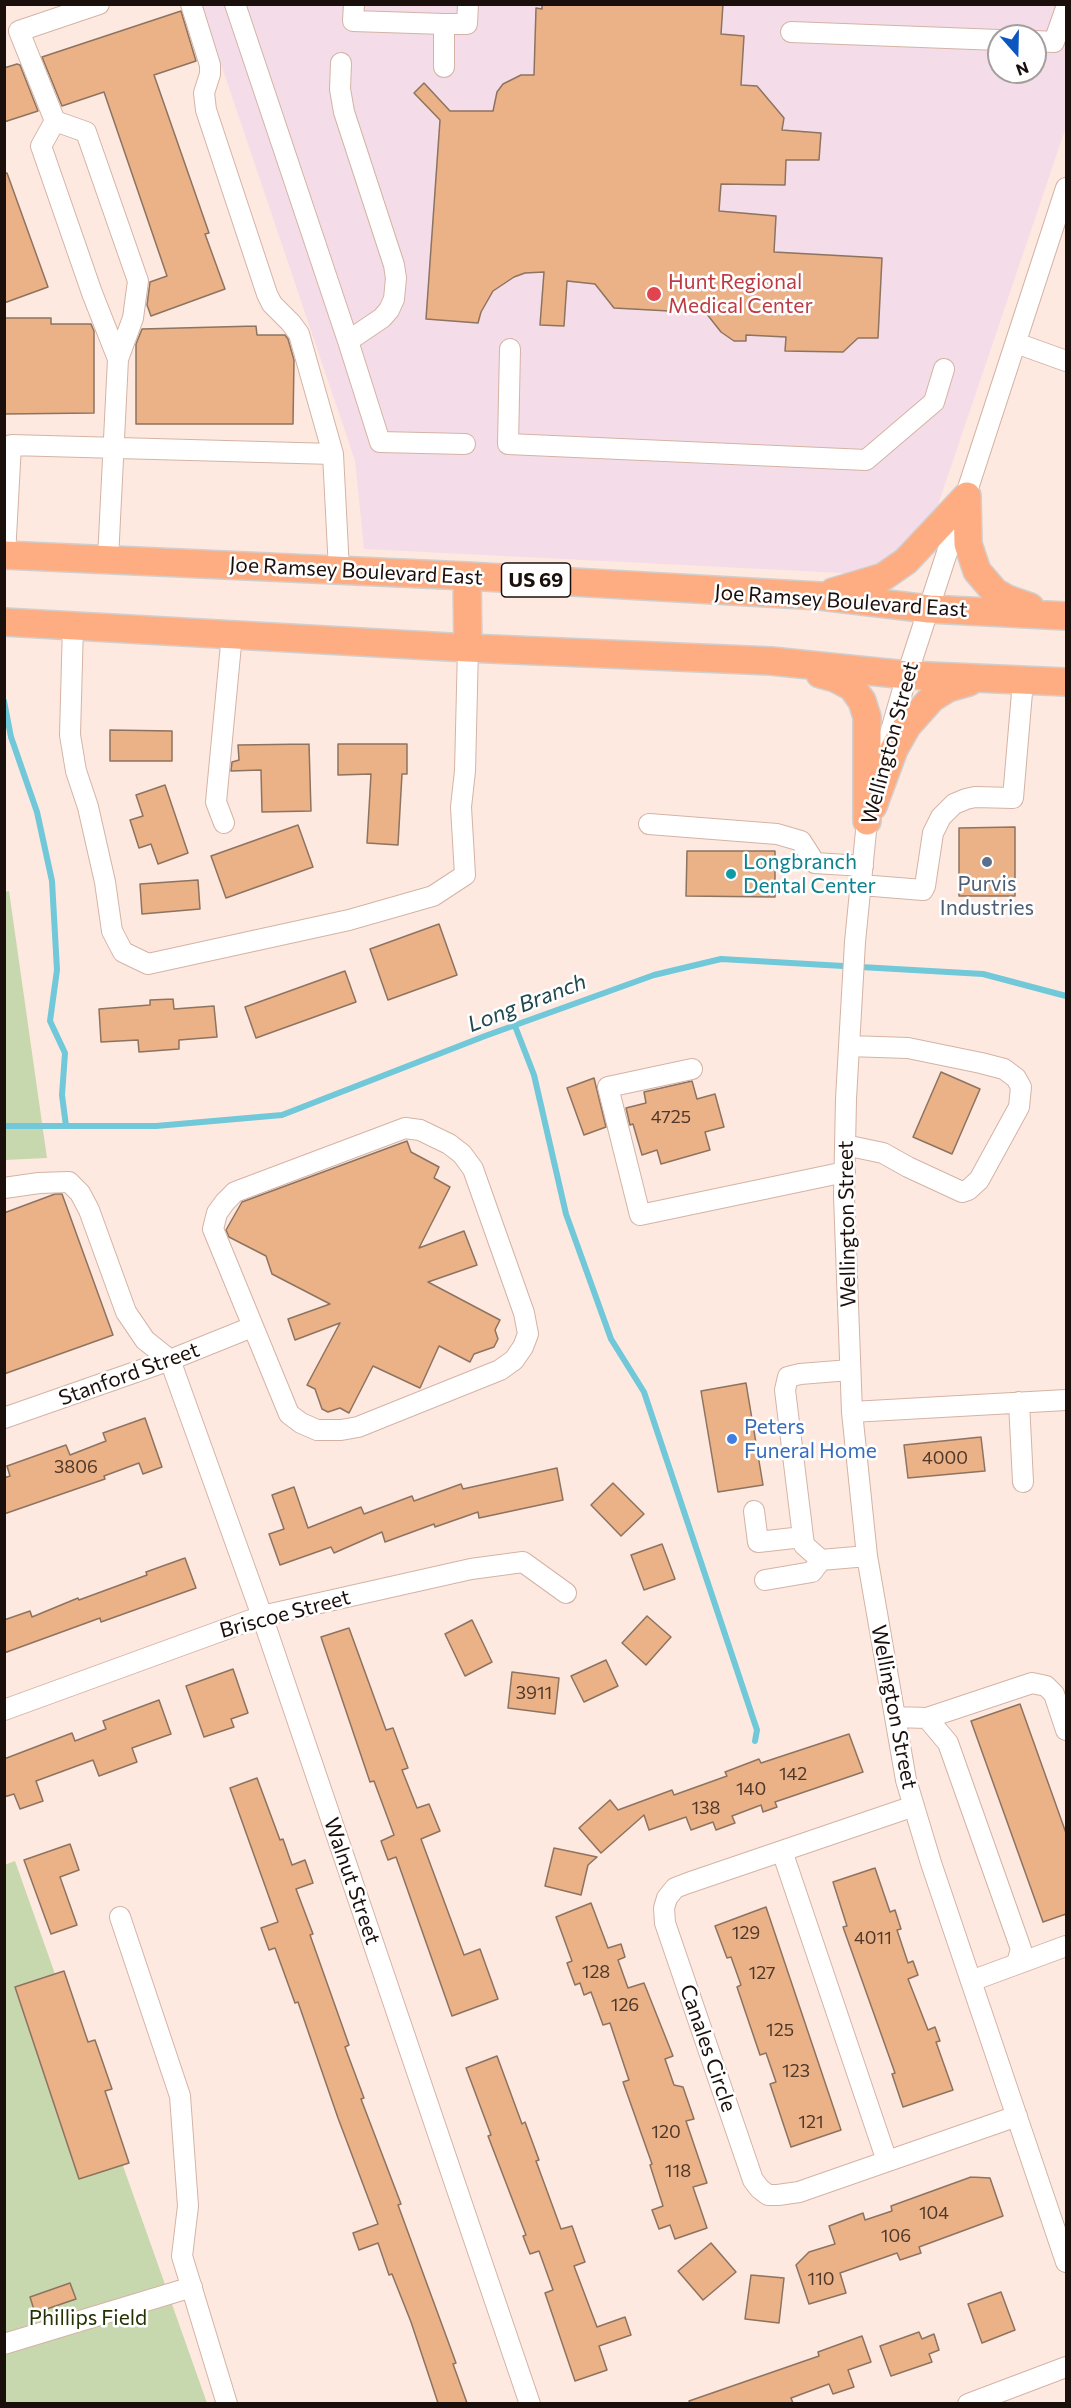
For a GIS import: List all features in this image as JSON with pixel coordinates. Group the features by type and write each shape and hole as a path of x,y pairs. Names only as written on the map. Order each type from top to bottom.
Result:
{"highway":[{"path":"820,596 883,577 891,572 931,538 968,496"},
{"path":"968,496 968,544 983,581 1007,599 1060,616"},
{"name":"Joe Ramsey Boulevard East","path":"5,555 467,576 820,596 929,609 1060,616"},
{"path":"467,576 468,648"},
{"path":"4,622 468,648 771,661 907,675 1066,682"},
{"path":"771,661 835,678 852,687 862,701 867,717 867,821"},
{"path":"867,821 894,749 907,726 921,709 948,688 979,679"}],"street":[{"path":"99,4 12,34 55,121 86,132 138,280 133,318 118,359 108,559"},
{"path":"191,4 210,65 210,74 204,93 206,110 267,294 272,304 299,334 333,454 339,570"},
{"path":"235,4 380,442 465,444"},
{"path":"354,4 353,21 444,24 467,24 468,4"},
{"path":"1047,42 1054,42 1066,8"},
{"path":"444,24 444,67"},
{"path":"791,32 987,39"},
{"path":"341,63 340,88 344,112 394,265 396,278 394,299 389,310 382,318 348,342"},
{"path":"55,121 40,146 118,359"},
{"name":"Wellington Street","path":"1065,196 968,496 907,675 867,821 855,942 845,1145 852,1412 867,1556 906,1780 971,1981 1065,2252"},
{"path":"1016,343 1066,361"},
{"path":"510,349 508,444 866,460 934,402 944,369"},
{"path":"5,555 8,445 333,454"},
{"path":"73,626 70,735 76,771 96,839 112,931 123,952 148,964 350,920 433,896 465,875 461,807 465,771 468,648"},
{"path":"224,823 216,802 232,634"},
{"path":"861,885 923,890 933,834 941,817 954,804 966,799 1012,798 1023,681"},
{"path":"649,824 777,834 801,841 815,862 862,866"},
{"path":"845,1145 883,1153 962,1192 968,1190 979,1180 1019,1107 1021,1087 1016,1078 1004,1069 981,1063 908,1048 849,1046"},
{"path":"692,1069 608,1088 640,1215 845,1172"},
{"path":"405,1128 420,1130 449,1144 462,1154 473,1169 524,1313 528,1334 514,1360 500,1370 358,1427 317,1430 289,1414 252,1327 213,1229 217,1214 225,1202 235,1192 405,1128"},
{"path":"4,1188 69,1182 75,1187 89,1210 126,1312 145,1340 170,1360"},
{"name":"Stanford Street","path":"4,1418 170,1360 252,1327"},
{"name":"Walnut Street","path":"170,1360 262,1616 530,2403"},
{"path":"850,1370 788,1377 785,1390 804,1545 821,1560 867,1556"},
{"path":"852,1412 1066,1400"},
{"path":"1019,1402 1023,1482"},
{"path":"754,1510 758,1542 803,1538"},
{"path":"765,1580 812,1572 821,1560"},
{"name":"Briscoe Street","path":"4,1710 262,1616 471,1569 523,1562 566,1593"},
{"path":"895,1717 927,1718 1032,1683 1046,1686 1054,1694 1066,1730"},
{"path":"927,1718 948,1743 1021,1949 1017,1964"},
{"name":"Canales Circle","path":"914,1806 675,1888 667,1898 664,1908 665,1923 753,2180 760,2189 768,2194 794,2193 1017,2116"},
{"path":"782,1851 887,2161"},
{"path":"120,1917 180,2096 188,2206 182,2256 227,2403"},
{"path":"971,1981 1066,1946"},
{"path":"4,2344 190,2279"},
{"path":"968,2403 1066,2367"}],"shaded area":[{"name":"Hunt Regional Medical Center","path":"201,5 1066,5 1066,127 937,508 916,542 862,574 364,549 355,461"}],"green space":[{"path":"9,891 47,1158 5,1160 4,892"},
{"name":"Phillips Field","path":"15,1861 207,2403 5,2403 4,1865"}],"building":[{"name":"Hunt Regional Medical Center","path":"542,4 723,4 721,34 744,36 741,85 757,86 784,118 782,130 821,133 819,160 786,160 785,185 721,184 719,211 776,216 774,252 882,258 878,338 858,338 843,352 785,351 786,337 746,335 746,341 734,341 721,332 706,313 614,308 595,284 567,281 564,326 540,325 544,272 525,273 514,277 493,291 481,312 478,323 426,319 440,120 414,93 424,83 450,111 493,111 497,92 503,84 521,75 534,75 536,8 542,9"},
{"path":"181,11 196,61 154,75 209,233 205,234 225,289 151,316 147,305 150,282 167,276 104,92 62,106 42,57"},
{"path":"20,65 38,111 4,122 4,68"},
{"path":"4,173 7,173 48,287 4,303"},
{"path":"4,318 51,318 51,324 91,324 94,331 94,413 4,414"},
{"path":"256,326 257,335 285,335 288,339 294,360 293,424 136,424 136,344 142,329"},
{"path":"110,730 172,731 172,761 110,761"},
{"path":"309,744 311,811 262,812 261,770 231,771 232,762 239,760 238,745"},
{"path":"338,744 407,744 407,774 402,774 398,845 367,843 371,774 338,775"},
{"path":"165,785 188,853 158,864 151,844 139,848 130,820 143,816 136,795"},
{"path":"298,825 313,867 226,898 211,856"},
{"name":"Purvis Industries","path":"1015,827 1015,896 959,896 959,828"},
{"name":"Longbranch Dental Center","path":"687,851 775,851 775,897 686,896"},
{"path":"198,880 200,909 142,914 140,884"},
{"path":"439,924 457,975 388,1000 370,949"},
{"path":"345,971 356,1002 256,1038 245,1007"},
{"path":"173,999 174,1009 214,1006 217,1037 179,1040 179,1049 139,1052 138,1040 101,1042 99,1009 150,1005 150,1000"},
{"path":"941,1072 980,1089 952,1154 913,1137"},
{"path":"594,1078 606,1127 584,1135 567,1088"},
{"path":"692,1081 697,1099 715,1094 724,1127 705,1132 710,1150 661,1164 657,1150 642,1155 626,1108 646,1103 644,1092"},
{"path":"407,1141 411,1152 439,1167 434,1178 450,1187 419,1248 464,1231 477,1265 428,1282 500,1320 495,1330 498,1339 494,1347 474,1354 470,1362 439,1346 420,1388 373,1366 349,1413 340,1408 328,1412 322,1409 315,1389 307,1385 340,1323 295,1340 288,1319 330,1304 272,1274 266,1256 229,1237 226,1230 242,1202"},
{"path":"55,1194 62,1194 113,1335 4,1374 4,1213"},
{"name":"Peters Funeral Home","path":"746,1383 763,1485 718,1492 701,1391"},
{"path":"145,1418 162,1467 143,1474 139,1463 104,1476 105,1479 4,1514 4,1478 10,1476 7,1466 66,1445 70,1455 106,1441 103,1433"},
{"path":"981,1437 985,1471 908,1478 904,1445"},
{"path":"557,1468 563,1500 479,1518 478,1512 435,1527 434,1524 385,1542 382,1532 334,1553 331,1547 280,1565 269,1534 284,1529 272,1495 294,1487 308,1528 361,1507 364,1514 412,1496 414,1501 461,1484 463,1489"},
{"path":"613,1483 644,1514 621,1536 591,1505"},
{"path":"662,1544 675,1579 644,1590 631,1555"},
{"path":"185,1558 196,1588 101,1622 100,1618 4,1653 4,1620 30,1611 32,1617 78,1598 79,1600 147,1575 146,1572"},
{"path":"647,1616 671,1637 646,1665 622,1643"},
{"path":"472,1620 492,1662 465,1676 445,1634"},
{"path":"349,1628 386,1730 393,1728 408,1768 402,1770 417,1808 429,1804 440,1831 421,1839 464,1955 480,1949 498,1999 452,2016 396,1857 388,1860 381,1841 394,1835 374,1781 370,1782 321,1637"},
{"path":"606,1660 618,1686 584,1702 571,1676"},
{"path":"233,1669 248,1713 231,1719 234,1727 204,1737 186,1686"},
{"path":"512,1672 559,1678 555,1714 508,1708"},
{"path":"159,1700 171,1734 132,1748 137,1762 99,1776 93,1760 36,1781 43,1801 20,1809 14,1794 4,1797 4,1759 72,1733 75,1741 106,1729 103,1721"},
{"path":"1020,1704 1066,1833 1066,1914 1043,1922 971,1721"},
{"path":"849,1734 863,1772 775,1802 777,1807 763,1812 761,1805 732,1816 735,1823 716,1830 713,1822 691,1830 686,1817 649,1830 644,1815 601,1853 579,1828 610,1800 618,1810 672,1790 674,1795 727,1776 725,1772 759,1759 761,1763"},
{"path":"257,1778 280,1840 283,1839 292,1865 305,1860 313,1883 296,1889 349,2045 345,2047 364,2098 361,2099 401,2204 398,2205 456,2363 453,2364 467,2403 438,2403 411,2322 392,2274 389,2275 378,2243 359,2250 353,2233 378,2224 298,2002 295,2003 275,1948 269,1950 261,1928 278,1922 230,1788"},
{"path":"70,1844 79,1870 60,1877 77,1925 51,1934 24,1860"},
{"path":"554,1848 597,1857 588,1865 581,1895 545,1886"},
{"path":"875,1868 890,1912 895,1910 901,1929 897,1930 908,1963 913,1961 918,1975 908,1979 928,2030 935,2027 940,2041 936,2042 953,2090 903,2107 892,2074 895,2073 843,1927 847,1926 833,1882"},
{"path":"591,1903 608,1948 621,1944 625,1957 618,1960 628,1988 644,1983 673,2056 665,2059 674,2085 683,2087 694,2119 686,2121 707,2183 693,2187 707,2228 675,2239 670,2225 659,2229 652,2210 663,2206 650,2165 652,2164 623,2082 629,2080 610,2023 603,2025 591,1992 584,1995 580,1983 575,1985 567,1963 572,1961 556,1917"},
{"path":"766,1907 841,2130 791,2147 770,2084 776,2082 766,2053 760,2055 737,1987 741,1985 731,1957 727,1958 715,1926"},
{"path":"64,1971 88,2042 95,2040 112,2089 105,2091 129,2163 79,2179 15,1987"},
{"path":"497,2056 522,2124 525,2122 539,2160 536,2161 561,2229 572,2226 585,2262 574,2266 597,2327 625,2317 631,2335 599,2346 607,2370 575,2381 545,2293 553,2290 539,2251 530,2254 523,2236 526,2235 488,2136 491,2135 466,2068"},
{"path":"971,2177 990,2178 1003,2216 919,2247 921,2253 900,2260 897,2253 840,2273 846,2293 809,2304 796,2265 809,2252 835,2244 829,2226 863,2213 865,2220 892,2211 891,2206"},
{"path":"711,2243 736,2272 703,2300 678,2271"},
{"path":"751,2275 784,2278 779,2323 745,2319"},
{"path":"70,2283 76,2299 35,2313 30,2297"},
{"path":"1001,2292 1015,2330 982,2343 968,2304"},
{"path":"919,2332 922,2339 934,2334 939,2350 929,2354 932,2362 891,2376 880,2346"},
{"path":"862,2336 871,2362 848,2370 854,2387 833,2394 829,2384 791,2398 793,2403 690,2403 689,2401 819,2356 818,2352"}],"waterway":[{"path":"4,701 11,737 37,812 52,881 57,970 50,1021 65,1053 62,1095 66,1126"},
{"name":"Long Branch","path":"4,1126 156,1126 282,1115 485,1036 654,975 721,959 983,974 1066,996"},
{"path":"515,1026 534,1075 566,1214 611,1339 644,1392 757,1730 755,1741"}],"place":[{"name":"Hunt Regional Medical Center","path":"654,294"},
{"name":"Purvis Industries","path":"987,862"},
{"name":"Longbranch Dental Center","path":"731,874"},
{"name":"Peters Funeral Home","path":"732,1439"}]}
